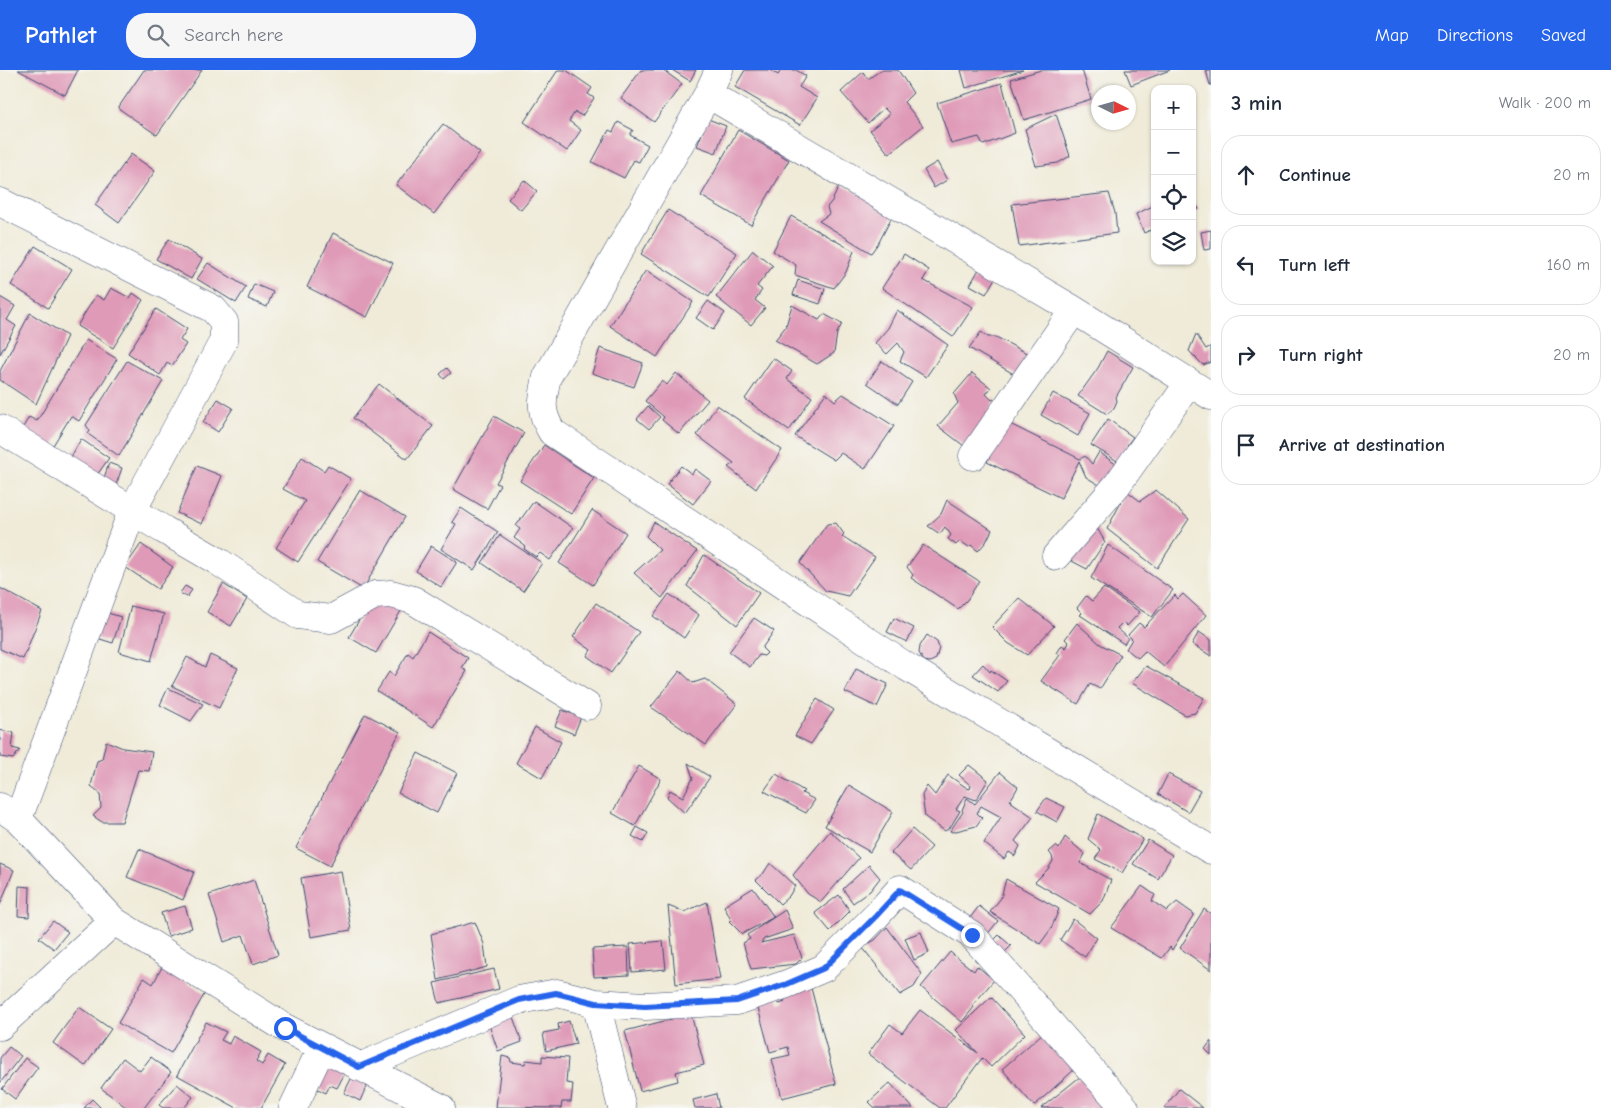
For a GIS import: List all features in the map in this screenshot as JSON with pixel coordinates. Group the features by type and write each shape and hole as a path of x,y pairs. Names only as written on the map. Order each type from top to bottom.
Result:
{"street":[{"path":"1056,556 1200,389 714,82 546,377 541,403 544,420 552,432 906,668 1211,850"},
{"path":"0,202 213,309 224,322 224,340 132,511 9,813 114,921 285,1028 441,1108"},
{"path":"973,456 1074,310"},
{"path":"0,429 132,511 219,562 298,615 331,619 376,595 391,594 413,600 588,706"},
{"path":"359,1067 519,1000 556,993 596,1003 645,1006 737,1001 787,984 824,968 900,890 972,935 1125,1108"},
{"path":"0,1026 114,921"},
{"path":"596,1003 622,1108"},
{"path":"293,1108 322,1047"}],"building":[{"path":"18,70 78,70 65,95"},
{"path":"144,70 202,70 157,135 118,108"},
{"path":"558,70 566,70 592,88 588,94 594,98 582,116 575,112 569,121 581,130 567,151 524,122"},
{"path":"641,70 663,70 682,84 654,122 621,98"},
{"path":"672,70 696,70 690,81"},
{"path":"745,70 771,70 778,75 781,70 796,70 806,76 799,87 817,98 800,125 735,87"},
{"path":"881,70 898,70 913,93 904,102 923,126 889,154 870,130 890,114 884,108 868,123 841,92 863,72 868,79"},
{"path":"961,70 1023,70 966,88"},
{"path":"1041,70 1082,70 1091,99 1024,120 1011,79"},
{"path":"1125,70 1170,70 1131,85"},
{"path":"1206,70 1211,70 1211,85 1210,85"},
{"path":"1002,83 1015,133 983,145 979,137 951,144 937,103"},
{"path":"1056,114 1070,156 1058,163 1036,166 1025,129"},
{"path":"708,119 726,126 716,153 697,146"},
{"path":"618,122 633,130 630,135 648,145 639,162 634,160 624,178 592,162 609,130 613,132"},
{"path":"443,124 480,153 434,214 396,185"},
{"path":"738,130 789,160 751,225 701,196"},
{"path":"131,154 155,171 119,223 95,205"},
{"path":"937,162 947,180 934,188 924,170"},
{"path":"524,180 537,191 521,210 508,199"},
{"path":"840,184 894,213 871,253 819,221 829,214 827,207"},
{"path":"1109,193 1115,213 1117,233 1019,246 1012,204"},
{"path":"1151,207 1151,230 1144,233 1136,214"},
{"path":"668,210 737,253 709,297 641,254"},
{"path":"791,216 854,251 846,272 834,288 795,275 796,265 773,251"},
{"path":"1211,230 1211,249 1204,250 1201,232"},
{"path":"333,233 393,263 367,317 307,287"},
{"path":"169,239 202,259 191,279 156,259"},
{"path":"35,246 72,269 48,308 11,285"},
{"path":"753,250 773,266 757,286 762,290 755,300 765,308 751,325 716,297"},
{"path":"904,254 929,270 923,280 973,307 953,337 882,288"},
{"path":"208,263 246,287 236,303 197,279"},
{"path":"982,264 998,273 986,294 970,285"},
{"path":"646,270 693,302 657,357 610,326"},
{"path":"798,280 825,289 820,304 793,295"},
{"path":"254,284 273,292 267,307 248,299"},
{"path":"111,288 130,298 133,293 143,300 113,348 77,326 96,295 104,300"},
{"path":"0,297 15,306 7,320 16,326 0,354"},
{"path":"708,301 725,313 713,330 696,318"},
{"path":"792,305 819,320 824,314 842,324 837,333 834,353 817,364 775,340 786,326"},
{"path":"156,309 187,329 180,340 186,344 172,366 167,363 160,375 128,353"},
{"path":"897,310 948,345 926,377 900,361 904,352 898,343 887,354 875,343 888,328"},
{"path":"30,313 67,336 36,404 0,380 0,371"},
{"path":"981,332 988,337 996,337 1038,359 1024,380 969,348"},
{"path":"1196,334 1206,349 1211,346 1211,362 1203,365 1189,351"},
{"path":"86,340 117,359 79,421 71,416 52,447 22,429 29,417 37,421"},
{"path":"600,348 643,363 634,387 592,373"},
{"path":"1107,351 1133,367 1116,397 1117,401 1114,408 1107,414 1078,396 1098,368"},
{"path":"773,358 792,371 787,379 812,397 789,431 745,399"},
{"path":"127,361 163,381 119,456 88,434 90,431 86,425"},
{"path":"882,361 912,382 898,404 867,383"},
{"path":"447,368 451,373 444,379 440,374"},
{"path":"676,373 708,400 679,434 662,420 664,417 645,401 662,381 667,385"},
{"path":"972,373 991,388 986,394 992,400 996,398 968,449 938,426 958,403 954,394"},
{"path":"379,384 433,426 407,459 353,418"},
{"path":"826,393 835,401 843,394 894,426 865,469 841,453 834,460 795,436"},
{"path":"1053,393 1090,413 1078,436 1041,415"},
{"path":"218,399 233,408 218,432 203,422"},
{"path":"717,405 782,450 756,489 728,467 734,463 697,435"},
{"path":"648,406 660,417 649,429 637,419"},
{"path":"494,416 524,433 496,483 500,485 487,509 453,489"},
{"path":"1108,419 1133,437 1127,445 1134,450 1124,465 1091,445"},
{"path":"1006,422 1080,459 1085,456 1092,464 1099,452 1121,468 1106,489 1086,477 1079,461 1061,498 987,462"},
{"path":"81,439 109,458 92,482 66,466"},
{"path":"544,445 594,478 571,514 520,481"},
{"path":"302,457 324,471 328,465 351,479 298,562 276,548 305,501 283,489"},
{"path":"109,463 122,468 115,488 102,484"},
{"path":"197,466 222,476 202,524 177,513"},
{"path":"681,466 692,474 695,469 711,481 693,504 667,484"},
{"path":"360,490 405,517 363,589 317,562"},
{"path":"1156,490 1189,519 1157,568 1107,529 1127,491 1140,501"},
{"path":"947,500 992,530 986,542 978,551 971,545 969,547 960,541 956,545 948,539 951,535 945,527 940,534 928,526 941,514"},
{"path":"534,501 573,528 550,560 540,553 536,557 524,549 525,546 514,538 520,529 516,526"},
{"path":"461,508 498,532 474,570 441,549 456,524 452,522"},
{"path":"592,510 626,533 593,585 559,563"},
{"path":"654,522 697,551 662,598 634,573 660,550 646,536"},
{"path":"836,523 844,534 842,536 875,557 848,596 826,591 800,563 827,524"},
{"path":"1096,526 1105,542 1087,569 1070,560"},
{"path":"500,535 542,563 523,591 482,563"},
{"path":"141,544 173,567 158,589 125,567"},
{"path":"923,545 979,581 967,600 958,609 911,578 913,575 907,567"},
{"path":"1108,545 1173,590 1152,617 1091,578"},
{"path":"431,546 457,562 441,587 416,571"},
{"path":"704,555 759,593 737,625 687,586"},
{"path":"223,584 247,599 231,626 207,612"},
{"path":"185,586 192,590 187,597 180,593"},
{"path":"0,588 42,611 23,659 0,649"},
{"path":"1104,588 1140,612 1127,626 1123,622 1117,628 1128,638 1124,644 1080,615 1082,613 1077,608 1086,596 1092,601"},
{"path":"669,594 699,615 684,638 653,616"},
{"path":"1183,594 1206,615 1164,667 1145,651 1138,658 1126,649 1132,639 1128,635 1139,623 1144,627 1175,595 1178,599"},
{"path":"374,595 401,611 376,653 349,637"},
{"path":"1019,598 1054,626 1027,655 1008,643 992,627"},
{"path":"596,603 639,632 611,673 587,656 591,650 573,637"},
{"path":"131,606 164,614 151,661 119,652"},
{"path":"95,609 121,617 113,643 87,635"},
{"path":"754,618 774,631 762,648 767,653 764,656 759,655 750,667 729,652"},
{"path":"894,618 914,628 907,642 887,632"},
{"path":"1077,623 1100,644 1121,655 1100,689 1090,684 1078,704 1041,681 1060,655 1057,653 1062,645 1066,648 1069,643 1065,639"},
{"path":"428,632 468,658 462,668 467,671 433,727 377,691 389,672 394,676 408,653 413,657"},
{"path":"1199,632 1211,640 1211,656 1192,644"},
{"path":"927,635 937,642 939,648 936,659 930,662 924,661 919,653 920,646"},
{"path":"210,655 238,668 219,708 172,686 187,657 205,667"},
{"path":"983,664 990,672 991,670 1007,681 998,692 973,675"},
{"path":"1146,666 1204,698 1195,713 1185,715 1132,683"},
{"path":"856,669 888,684 877,707 845,692"},
{"path":"680,671 693,683 705,679 737,704 706,745 651,707"},
{"path":"168,688 203,704 191,721 160,705"},
{"path":"817,699 834,710 811,744 795,736"},
{"path":"562,710 581,717 574,734 555,726"},
{"path":"365,714 400,732 330,866 296,848"},
{"path":"535,727 561,742 542,778 516,763"},
{"path":"0,730 14,733 12,748 20,750 13,759 0,757"},
{"path":"106,741 123,748 152,752 149,771 138,770 122,822 102,822 93,816 101,808 100,793 91,786 97,761 102,759"},
{"path":"418,753 457,773 437,813 398,793"},
{"path":"688,763 710,777 685,813 667,797 670,790 683,797 693,778"},
{"path":"969,765 988,780 976,800 965,796 956,809 960,811 951,826 945,831 925,817 922,795 927,786 935,795 948,775 970,789 971,786 959,775"},
{"path":"639,766 661,779 635,826 612,813"},
{"path":"1000,772 1018,787 1010,801 1033,817 1015,841 1020,846 1015,856 1009,852 1004,859 984,843 1001,817 981,806 977,813 982,818 976,826 950,831 963,812 962,810 967,798 975,804"},
{"path":"776,774 815,800 806,813 764,791"},
{"path":"1168,774 1200,791 1188,812 1158,794"},
{"path":"849,785 893,812 870,852 825,826"},
{"path":"1046,798 1065,807 1057,822 1037,811"},
{"path":"1098,814 1143,839 1122,873 1095,859 1101,850 1088,839"},
{"path":"637,827 648,833 643,842 632,836"},
{"path":"912,829 932,847 911,870 891,853"},
{"path":"830,831 859,858 821,902 808,894 793,875"},
{"path":"1065,837 1085,854 1080,863 1111,880 1103,901 1090,914 1035,882 1053,861 1049,852 1056,846 1059,849"},
{"path":"1148,840 1172,855 1158,879 1133,864"},
{"path":"139,849 194,872 183,900 127,877"},
{"path":"770,863 795,886 789,896 780,904 756,880 763,874"},
{"path":"0,864 14,870 0,905"},
{"path":"869,865 880,878 870,891 853,903 843,889"},
{"path":"341,871 351,930 311,937 301,878"},
{"path":"1006,879 1059,909 1051,929 1040,944 990,912 1001,898"},
{"path":"254,880 278,955 253,964 243,935 224,942 209,895"},
{"path":"19,886 30,887 29,917 18,916"},
{"path":"1142,886 1155,895 1152,901 1167,911 1177,902 1194,914 1172,950 1170,947 1162,958 1111,928"},
{"path":"753,888 774,917 742,934 729,921 731,920 724,906"},
{"path":"839,895 850,911 830,931 815,913"},
{"path":"707,902 720,979 676,984 668,906 684,912"},
{"path":"185,906 192,928 168,936 161,913"},
{"path":"979,906 998,921 986,936 967,922"},
{"path":"1204,909 1211,914 1211,970 1180,948"},
{"path":"785,910 793,929 764,939 761,943 794,935 802,958 796,964 751,969 743,943 750,939 747,935"},
{"path":"1073,919 1097,938 1085,957 1060,940"},
{"path":"53,921 68,932 54,949 39,938"},
{"path":"475,922 484,944 487,967 438,980 431,934"},
{"path":"887,927 922,974 914,987 900,995 862,947 875,940"},
{"path":"921,932 929,953 914,960 905,938"},
{"path":"999,935 1011,946 1005,952 993,941"},
{"path":"663,941 666,969 632,972 630,944"},
{"path":"628,947 629,975 594,977 592,949"},
{"path":"950,952 974,971 977,966 994,980 972,1006 974,1007 962,1022 921,987"},
{"path":"162,967 205,993 171,1053 118,1023 144,978 153,984"},
{"path":"494,969 499,989 439,1003 434,983"},
{"path":"810,984 836,1084 782,1098 772,1059 790,1055 788,1047 770,1052 755,997 776,991 779,1004 785,1002 782,992"},
{"path":"991,997 1025,1034 991,1067 982,1058 945,1108 940,1108 868,1054 890,1024 902,1033 920,1010 978,1053 956,1030"},
{"path":"79,1007 111,1029 85,1066 53,1043"},
{"path":"691,1014 704,1065 676,1072 678,1081 640,1091 625,1031"},
{"path":"513,1017 522,1042 498,1051 489,1025"},
{"path":"569,1021 576,1044 546,1051 543,1033 559,1030 558,1024"},
{"path":"206,1022 226,1032 221,1040 229,1044 233,1036 261,1052 256,1061 262,1065 268,1055 285,1065 261,1108 237,1108 177,1075"},
{"path":"1044,1032 1076,1068 1034,1106 1002,1069"},
{"path":"1211,1041 1211,1055 1205,1049"},
{"path":"9,1047 21,1056 0,1083 0,1058"},
{"path":"502,1056 510,1058 511,1062 525,1064 526,1060 542,1062 542,1056 568,1058 566,1083 573,1084 571,1102 562,1102 561,1108 496,1107"},
{"path":"151,1057 171,1072 144,1108 127,1108 101,1088 123,1058 140,1071"},
{"path":"25,1058 38,1067 15,1099 2,1089"},
{"path":"327,1063 345,1073 337,1088 330,1085 326,1093 314,1087"},
{"path":"1081,1076 1106,1108 1041,1108"},
{"path":"352,1077 367,1085 360,1101 344,1093"},
{"path":"890,1083 913,1108 875,1108 869,1102"},
{"path":"177,1084 193,1097 184,1108 163,1108 159,1105"},
{"path":"1179,1089 1203,1108 1164,1108"},
{"path":"716,1094 719,1108 695,1108 693,1100"},
{"path":"92,1099 101,1108 84,1108"}],"route":[{"path":"285,1028 359,1067 519,1000 556,993 596,1003 645,1006 737,1001 787,984 824,968 900,890 972,935"}]}
